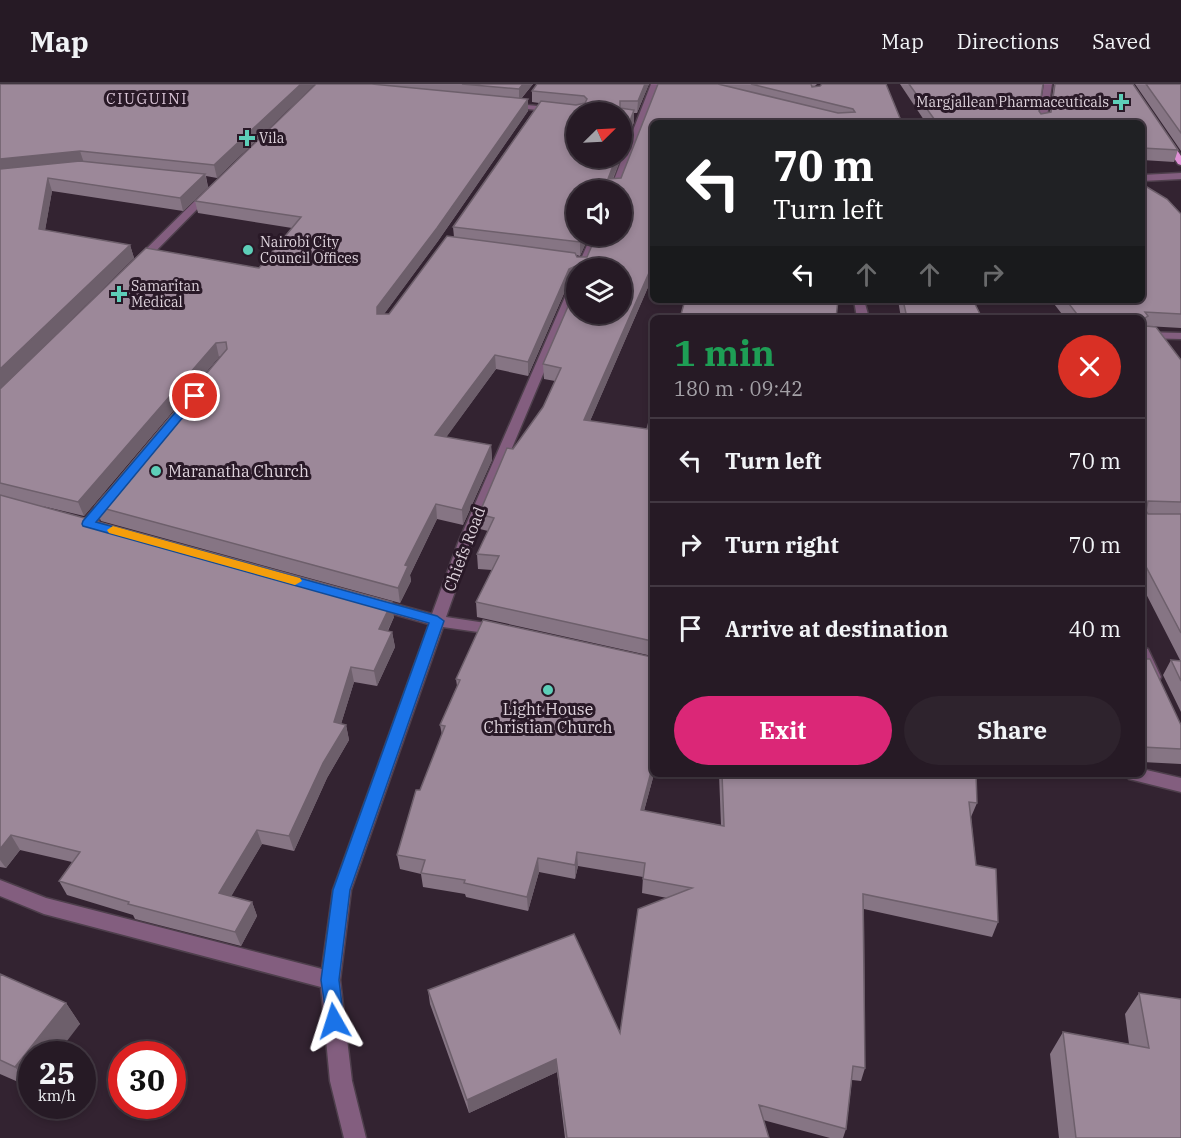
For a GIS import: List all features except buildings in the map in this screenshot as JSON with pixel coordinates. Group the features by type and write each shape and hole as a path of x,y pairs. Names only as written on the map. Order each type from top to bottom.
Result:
{"main road":[{"path":"1161,133 1181,162"}],"street":[{"path":"617,180 638,117 655,84"},
{"path":"1042,120 1048,84"},
{"path":"521,107 528,99"},
{"path":"500,104 566,111"},
{"path":"530,118 537,108"},
{"path":"1145,178 1181,176"},
{"path":"130,271 213,182"},
{"name":"Chiefs Road","path":"355,1138 341,1081 330,980 342,890 465,543 566,306"},
{"path":"1145,335 1181,336"},
{"path":"110,529 82,522 118,487"},
{"path":"358,598 437,621 518,634"},
{"path":"1145,659 1161,694"},
{"path":"1145,776 1181,785"},
{"path":"0,888 44,906 330,980"}],"slow traffic":[{"path":"113,530 295,581"}],"place":[{"name":"Margjallean Pharmaceuticals","path":"1121,102"},
{"name":"Vila","path":"247,138"},
{"name":"Nairobi City Council Offices","path":"248,250"},
{"name":"Samaritan Medical","path":"119,294"},
{"name":"Maranatha Church","path":"156,471"},
{"name":"Light House Christian Church","path":"548,690"}],"district":[{"name":"CIUGUINI","path":"147,98"}],"route":[{"path":"195,396 88,524 437,621 342,890 330,980 334,1021"}]}
